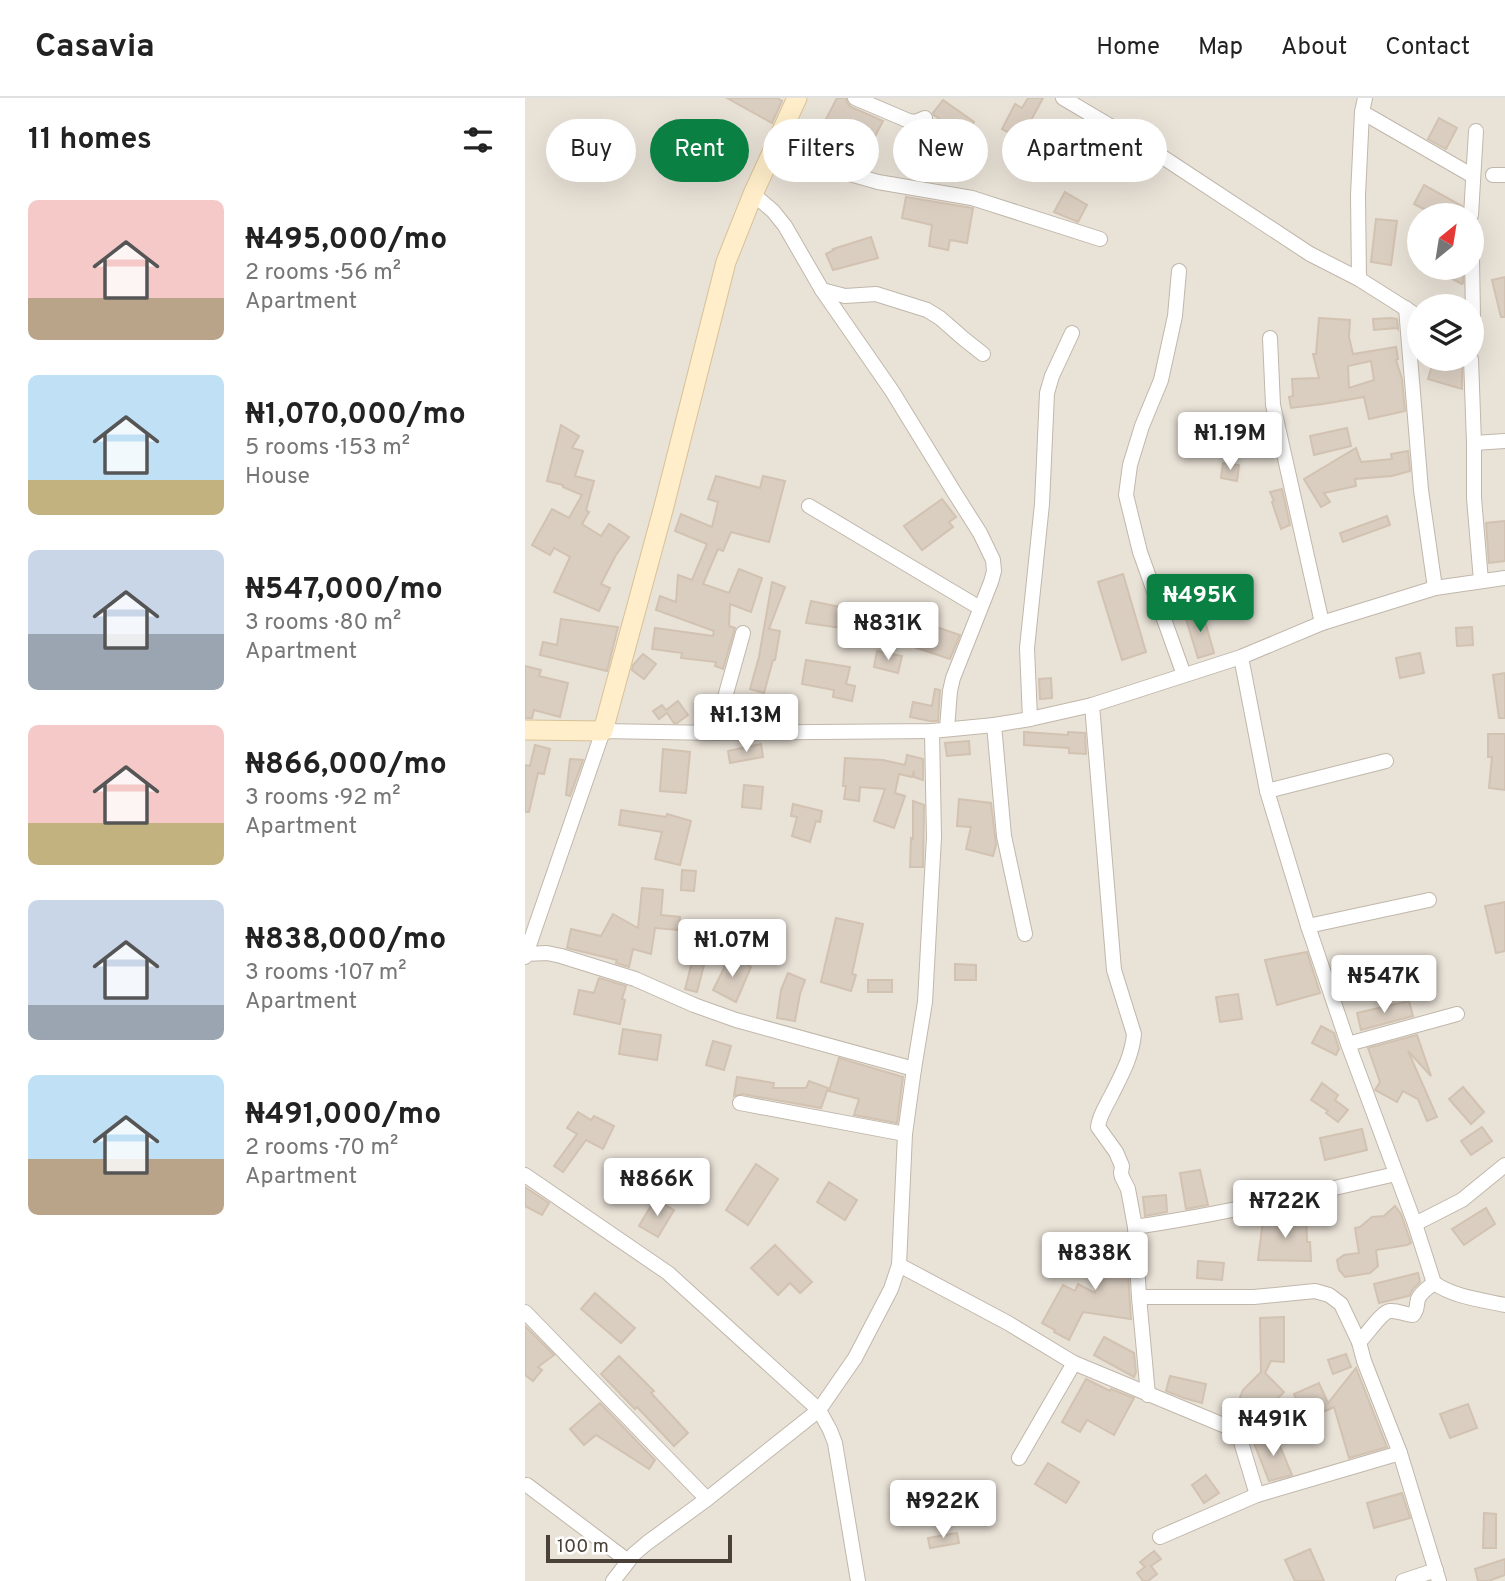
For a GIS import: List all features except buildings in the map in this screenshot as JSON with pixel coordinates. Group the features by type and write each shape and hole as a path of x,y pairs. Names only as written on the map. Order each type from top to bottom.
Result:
{"main road":[{"path":"783,119 790,100"},
{"path":"525,730 603,731 726,262 763,172"}],"street":[{"path":"855,98 909,121 925,118"},
{"path":"1063,98 1161,156 1310,254 1359,279 1406,309 1421,490 1434,588"},
{"path":"1359,279 1358,195 1364,105 1473,176"},
{"path":"1472,203 1476,131"},
{"path":"878,182 972,198 1100,239"},
{"path":"613,1581 628,1561 647,1543 819,1410 855,1358 891,1289 898,1265 905,1134 925,1002 939,730 953,678 994,571 993,560 980,533 892,391 822,290 785,226 773,211 753,194"},
{"path":"1179,271 1175,316 1161,380 1130,465 1126,495 1140,552 1184,675"},
{"path":"822,290 845,296 876,294 927,310 983,354"},
{"path":"840,317 845,296"},
{"path":"1031,719 1027,648 1042,504 1047,393 1072,333"},
{"path":"1270,338 1273,405 1322,622"},
{"path":"1471,371 1474,498 1481,581"},
{"path":"1474,443 1505,441"},
{"path":"809,506 981,608"},
{"path":"914,1069 736,1020 635,979 561,956 547,953 525,955 603,731 715,733 939,730 1031,719 1092,705 1241,657 1322,622 1434,588 1505,578"},
{"path":"715,733 743,633"},
{"path":"1241,657 1267,791 1308,926 1434,1283 1453,1293 1505,1305"},
{"path":"1092,705 1114,970 1134,1034 1126,1067 1098,1127 1116,1152 1122,1166 1121,1173 1128,1189 1135,1227 1147,1395"},
{"path":"994,725 1004,836 1025,934"},
{"path":"1267,791 1386,761"},
{"path":"1308,926 1429,900"},
{"path":"1348,1044 1457,1014"},
{"path":"740,1103 905,1134"},
{"path":"1415,1224 1462,1200 1505,1165"},
{"path":"1135,1227 1307,1195 1396,1174"},
{"path":"525,1175 668,1273 819,1410 835,1443 858,1581"},
{"path":"898,1265 1008,1323 1074,1363 1228,1427 1237,1434 1257,1495"},
{"path":"1359,1342 1387,1311 1413,1315 1417,1311 1422,1292 1434,1283"},
{"path":"1139,1297 1254,1297 1315,1291 1329,1295 1341,1304 1359,1342 1400,1453 1437,1575 1403,1581"},
{"path":"525,1312 707,1499"},
{"path":"1019,1458 1074,1363"},
{"path":"1160,1537 1257,1495 1400,1453"},
{"path":"527,1485 628,1561"}],"shaded area":[{"path":"525,98 1505,98 1505,1581 525,1581"}]}
